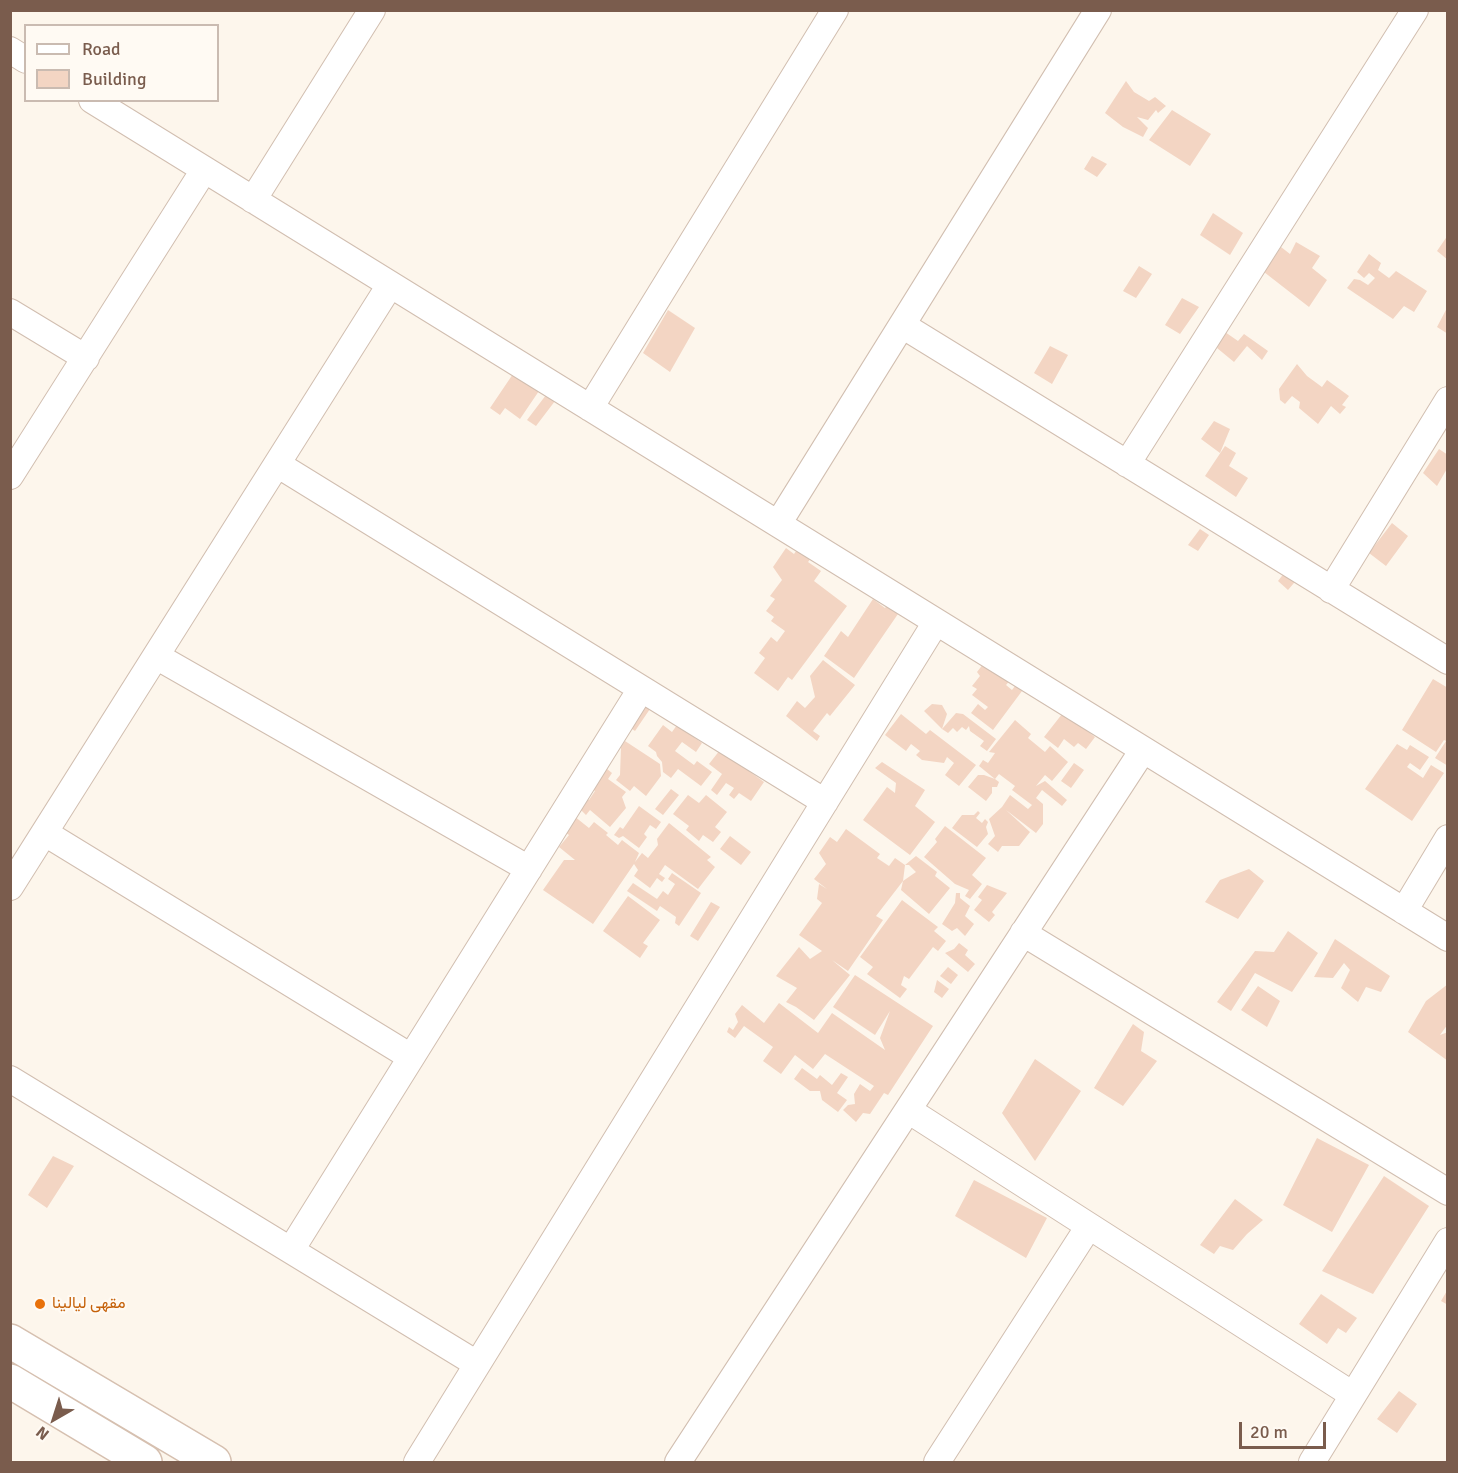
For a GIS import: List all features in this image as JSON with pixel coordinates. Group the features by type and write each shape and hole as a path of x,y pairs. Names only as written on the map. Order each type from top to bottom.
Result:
{"street":[{"path":"253,200 372,10"},
{"path":"590,408 835,10"},
{"path":"778,524 1098,10"},
{"path":"1127,464 1414,10"},
{"path":"10,50 24,59"},
{"path":"95,102 1448,938"},
{"path":"10,477 204,170"},
{"path":"10,887 390,285"},
{"path":"10,312 86,358"},
{"path":"902,326 1448,661"},
{"path":"1331,590 1448,400"},
{"path":"277,464 825,802"},
{"path":"417,1462 936,622"},
{"path":"156,656 529,869"},
{"path":"291,1250 641,689"},
{"path":"678,1462 1143,750"},
{"path":"45,833 411,1057"},
{"path":"1404,911 1448,838"},
{"path":"1023,933 1448,1192"},
{"path":"10,1079 477,1364"},
{"path":"909,1110 1353,1395"},
{"path":"941,1461 1089,1226"},
{"path":"1312,1462 1448,1241"},
{"path":"10,1341 214,1462"},
{"path":"10,1381 128,1458"}],"building":[{"path":"1126,81 1134,92 1149,101 1155,97 1166,106 1158,113 1156,110 1148,120 1137,117 1148,128 1143,137 1123,127 1105,113"},
{"path":"1172,110 1211,134 1190,166 1149,140"},
{"path":"1092,156 1107,164 1097,177 1084,169"},
{"path":"1213,213 1243,233 1230,255 1200,235"},
{"path":"1448,235 1448,260 1437,251"},
{"path":"1296,242 1320,256 1312,268 1327,280 1309,307 1264,272 1281,247 1290,254"},
{"path":"1369,254 1381,263 1378,270 1389,278 1396,271 1427,291 1414,312 1404,306 1393,319 1347,288 1354,279 1368,285 1375,278 1369,273 1364,278 1357,272"},
{"path":"1139,266 1152,274 1136,298 1123,291"},
{"path":"1182,298 1199,307 1180,334 1165,325"},
{"path":"1448,306 1448,334 1437,327"},
{"path":"668,310 695,328 670,372 643,353"},
{"path":"1225,332 1238,341 1244,334 1268,351 1262,360 1247,346 1234,362 1217,348"},
{"path":"1050,346 1068,355 1052,384 1034,373"},
{"path":"1297,364 1307,376 1322,387 1327,380 1349,396 1342,405 1346,407 1340,414 1331,406 1318,424 1299,408 1300,402 1292,396 1285,404 1280,400 1279,389"},
{"path":"515,371 541,388 520,419 505,408 500,415 490,408"},
{"path":"546,395 555,401 536,426 527,420"},
{"path":"1214,421 1230,429 1220,453 1201,439"},
{"path":"1225,446 1236,453 1229,466 1248,478 1236,497 1205,476"},
{"path":"1439,449 1448,455 1448,467 1437,486 1423,473"},
{"path":"1392,523 1408,536 1386,566 1369,553"},
{"path":"1200,529 1209,535 1198,551 1188,545"},
{"path":"799,547 812,557 808,562 821,571 814,581 847,606 792,680 788,677 778,691 754,673 765,658 759,653 771,637 777,642 785,631 771,621 774,617 766,611 775,599 770,596 782,580 773,567 786,548 794,554"},
{"path":"1288,568 1299,577 1288,590 1278,581"},
{"path":"873,599 885,608 889,603 900,611 854,678 824,656 841,631 848,637"},
{"path":"987,659 994,673 999,668 1012,678 1006,685 1012,690 1015,686 1022,691 993,730 971,713 978,704 985,710 988,707 972,695 977,689 972,686 980,676 977,672"},
{"path":"823,660 855,685 830,716 827,713 813,731 820,736 817,741 786,716 797,701 805,708 815,697 810,676"},
{"path":"1433,679 1448,688 1448,766 1435,758 1446,741 1444,740 1436,752 1402,730"},
{"path":"640,698 652,706 635,731 623,723"},
{"path":"932,704 942,705 947,714 942,729 924,711"},
{"path":"1066,709 1084,720 1082,727 1095,737 1086,749 1078,743 1074,747 1064,739 1058,748 1044,737"},
{"path":"956,713 963,714 996,739 987,751 980,746 984,741 970,731 969,726 966,730 962,727 957,732 953,728 948,733 942,729"},
{"path":"901,714 926,734 930,730 976,765 959,786 945,775 954,763 947,757 944,763 922,760 916,755 920,751 911,744 906,751 885,735"},
{"path":"1015,720 1031,734 1028,738 1045,752 1050,746 1068,762 1052,781 1045,775 1036,786 1045,781 1067,800 1062,806 1042,790 1036,798 1043,804 1043,824 1036,833 1006,810 1030,832 1019,846 1002,846 998,852 988,844 995,836 989,819 1002,807 1010,795 1028,809 1032,805 1012,790 1015,786 999,774 995,779 979,766 983,760 988,763 995,753 989,752"},
{"path":"663,725 672,732 677,725 702,743 696,752 682,742 675,751 694,765 697,761 712,772 701,786 678,769 671,778 663,772 662,762 656,752 648,746"},
{"path":"625,741 660,764 661,776 646,796 634,786 630,791 616,780 620,775 621,747"},
{"path":"1397,744 1407,750 1410,745 1429,757 1420,770 1410,763 1407,767 1423,778 1431,765 1444,773 1412,821 1365,789"},
{"path":"720,750 764,782 751,801 739,793 734,799 729,795 734,788 726,783 717,795 711,790 722,774 709,764"},
{"path":"882,762 925,790 915,806 935,822 910,855 863,820 887,787 895,793 896,783 875,768"},
{"path":"1074,763 1084,770 1071,788 1061,781"},
{"path":"602,765 612,773 608,779 626,792 622,797 626,808 610,827 590,810 586,815 581,810 580,803 584,797 589,800 595,791 587,785"},
{"path":"978,775 999,782 997,787 992,787 992,793 986,801 968,787"},
{"path":"671,789 679,795 663,815 655,809"},
{"path":"688,795 699,803 706,795 727,812 715,827 721,832 713,842 703,835 699,841 686,830 689,826 673,814"},
{"path":"639,806 661,822 656,829 650,825 644,834 647,837 639,848 623,836 619,838 614,835 620,827 623,829"},
{"path":"978,811 980,813 976,818 982,823 985,819 988,822 986,827 988,834 977,847 952,828 962,815 974,815"},
{"path":"574,816 589,828 594,822 618,845 622,840 639,853 635,862 642,853 648,858 658,845 657,839 669,823 711,857 707,860 715,867 698,889 665,865 659,874 665,878 662,882 657,878 650,888 634,876 638,870 634,864 593,924 543,890 564,860 575,860 559,847 569,835 563,831"},
{"path":"945,826 986,858 972,875 982,884 970,899 965,896 969,890 955,884 924,857 937,842 935,839"},
{"path":"846,829 880,854 877,858 889,866 895,858 905,865 903,881 876,916 883,920 848,971 832,960 850,975 814,1020 786,1002 797,988 776,976 799,947 810,959 822,951 799,935 822,903 817,899 819,884 827,889 814,879 826,864 819,853 830,837 837,842"},
{"path":"730,836 751,852 741,865 720,849"},
{"path":"916,856 937,872 935,876 950,888 929,914 901,890 903,881 916,872 909,865 905,865"},
{"path":"1249,869 1264,881 1238,919 1205,902 1220,880"},
{"path":"672,873 701,893 679,926 675,923 676,917 660,906 657,911 627,891 633,883 657,899 663,891 668,895 675,884 668,879"},
{"path":"987,885 1007,893 992,912 995,915 989,922 974,910 982,900 978,897"},
{"path":"956,893 960,893 960,898 970,906 965,916 974,924 965,936 957,928 952,931 942,924 955,903"},
{"path":"628,896 660,920 643,943 648,946 640,958 603,931"},
{"path":"902,900 938,927 934,931 946,941 938,951 933,947 909,979 904,976 901,985 907,989 900,998 867,974 873,967 860,957"},
{"path":"711,902 720,907 698,941 690,936"},
{"path":"1288,931 1318,953 1292,992 1255,973 1231,1011 1217,1002 1255,951 1274,952"},
{"path":"1335,939 1390,976 1381,992 1366,987 1358,1002 1341,988 1350,970 1344,963 1333,978 1314,977"},
{"path":"959,943 968,950 965,955 975,964 968,972 945,953 954,949"},
{"path":"948,967 958,975 951,984 940,976"},
{"path":"855,975 933,1026 888,1095 884,1093 870,1114 863,1113 856,1122 843,1110 848,1105 855,1104 854,1094 860,1084 870,1091 874,1086 825,1054 813,1069 795,1055 781,1074 763,1061 773,1047 744,1026 735,1038 727,1032 729,1027 733,1030 738,1022 735,1014 742,1005 764,1023 779,1003 818,1033 832,1013 885,1050 880,1038 890,1011 875,1035 833,1007"},
{"path":"937,980 949,989 942,998 934,992"},
{"path":"1448,984 1448,1024 1440,1035 1448,1032 1448,1061 1408,1032 1426,1001"},
{"path":"1258,986 1280,1001 1267,1027 1241,1010"},
{"path":"1133,1024 1144,1032 1141,1051 1157,1061 1123,1106 1094,1088"},
{"path":"1035,1059 1081,1091 1035,1161 1002,1113"},
{"path":"802,1068 817,1079 820,1075 832,1085 841,1073 848,1077 837,1093 847,1100 838,1112 822,1100 820,1091 810,1091 794,1079"},
{"path":"1317,1138 1369,1165 1332,1232 1283,1205"},
{"path":"53,1156 74,1166 47,1208 28,1195"},
{"path":"1384,1176 1429,1206 1373,1294 1322,1271"},
{"path":"974,1180 1047,1218 1026,1258 955,1216"},
{"path":"1235,1199 1263,1220 1233,1250 1220,1246 1214,1254 1200,1245"},
{"path":"1448,1289 1448,1305 1441,1301"},
{"path":"1321,1294 1357,1318 1346,1333 1338,1328 1327,1344 1299,1324"},
{"path":"1399,1391 1417,1404 1397,1433 1377,1419"}],"place":[{"name":"مقهى ليالينا","path":"40,1304"}]}
